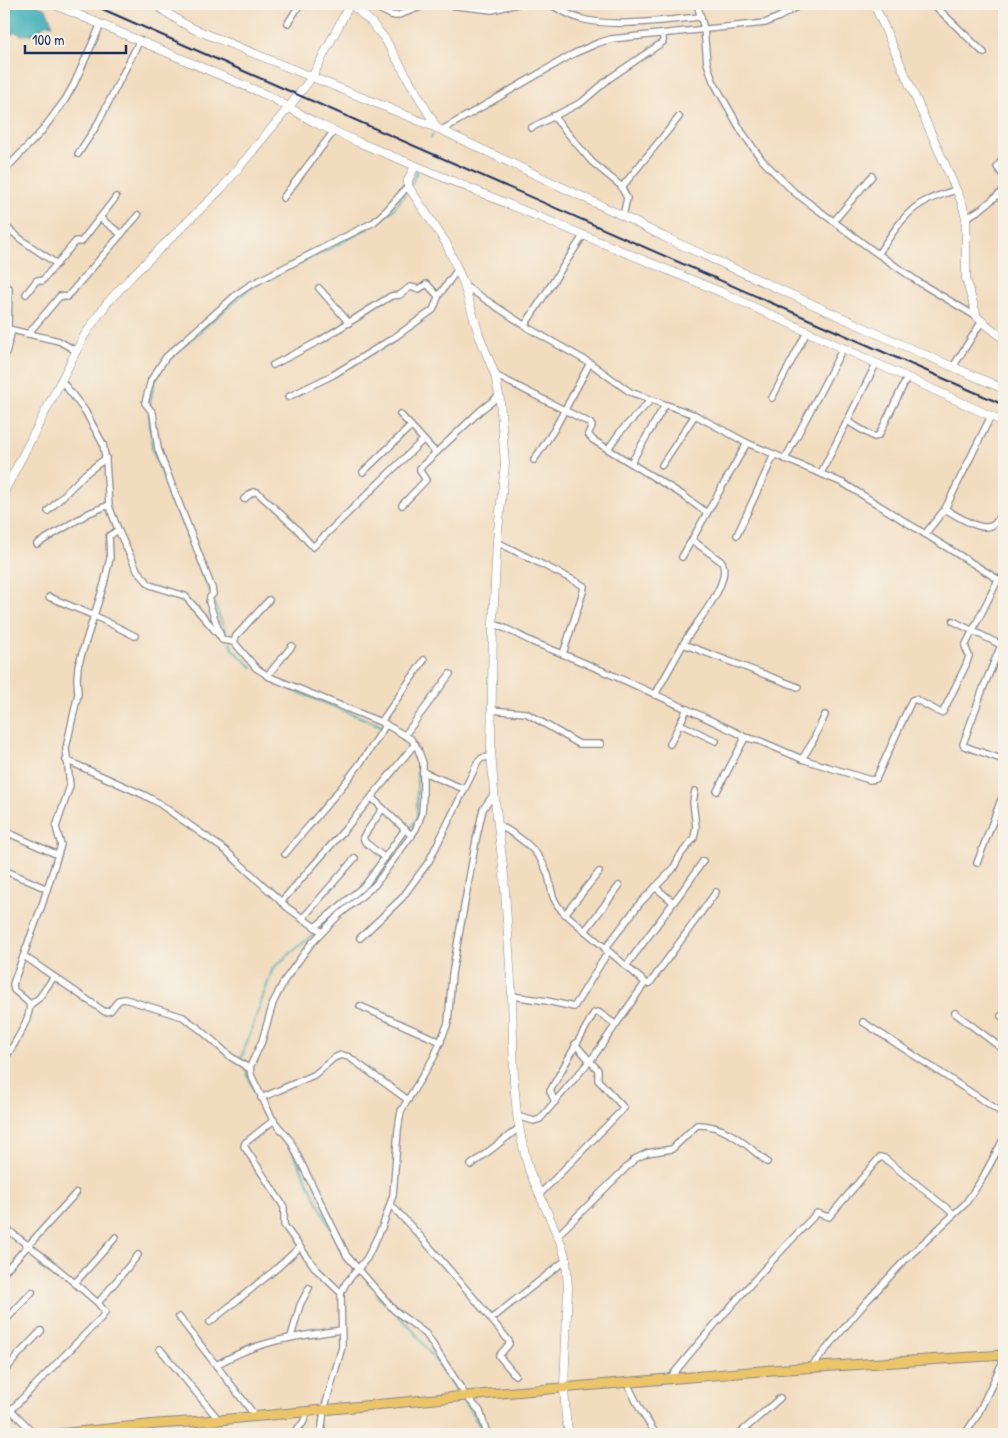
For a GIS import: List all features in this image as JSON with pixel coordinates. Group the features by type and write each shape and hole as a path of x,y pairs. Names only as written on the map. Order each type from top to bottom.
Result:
{"main road":[{"path":"58,1434 123,1431 158,1424 256,1417 461,1396 811,1367 1004,1355"}],"street":[{"path":"53,4 269,96 334,131 415,166 721,292 1004,422"},
{"path":"154,4 181,22 194,28 439,129 664,237 1004,389"},
{"path":"288,23 300,4"},
{"path":"4,492 84,336 107,302 222,188 289,107 312,77 350,4 371,22 385,39 439,129"},
{"path":"368,4 396,16 429,4"},
{"path":"439,4 492,10 517,4"},
{"path":"549,4 574,16 594,22 701,17"},
{"path":"697,4 704,29 709,72 720,95 762,160 794,192 878,254 920,283 980,319 1004,339"},
{"path":"439,129 585,48 612,39 765,23 802,4"},
{"path":"874,4 962,203 966,218 966,279 980,319 953,367"},
{"path":"933,4 984,53"},
{"path":"4,171 41,132 65,100 101,24"},
{"path":"531,128 582,102 610,78 663,42 662,34"},
{"path":"78,154 97,125 140,40"},
{"path":"553,116 592,162 622,187 627,198 623,216"},
{"path":"622,187 679,117"},
{"path":"283,198 334,131"},
{"path":"1004,158 997,168 1004,177"},
{"path":"415,166 408,180 408,186 446,243 458,269 465,286 479,335 495,375 499,396 505,464 496,542 493,624 492,756 494,794 499,825 512,996 514,1082 517,1116 526,1161 558,1236 566,1260 568,1288 564,1388 569,1434"},
{"path":"834,221 872,176"},
{"path":"247,1067 262,1041 277,994 319,930 366,884 385,858 408,832 419,824 422,813 422,758 405,735 267,676 256,668 231,642 223,641 210,607 212,588 158,449 150,410 145,403 147,392 154,373 161,362 237,294 250,285 374,222 408,186"},
{"path":"878,254 897,228 916,207 923,202 956,190"},
{"path":"966,218 980,210 1004,190"},
{"path":"26,294 37,280 42,281 76,241 80,242 116,197"},
{"path":"28,334 60,296 67,297 138,215"},
{"path":"100,218 121,234"},
{"path":"5,229 57,264"},
{"path":"525,325 583,236"},
{"path":"288,397 333,375 395,337 433,310 438,296 458,269"},
{"path":"273,365 302,351 349,323 376,304 382,303 392,295 400,295 410,287 419,289 427,284 438,296"},
{"path":"465,286 590,364 625,390 695,415 747,443 843,483 1004,583"},
{"path":"4,360 8,329 9,288"},
{"path":"319,288 349,323"},
{"path":"8,329 59,342 76,351"},
{"path":"772,398 807,332"},
{"path":"785,459 843,348"},
{"path":"534,460 554,430 590,364"},
{"path":"821,473 876,364"},
{"path":"495,375 591,424 588,435 681,494 707,513"},
{"path":"847,421 874,436 879,435 907,378"},
{"path":"62,380 85,411 103,444 106,458 109,505 118,530 137,570 147,582 156,588 185,596 221,636"},
{"path":"402,505 426,480 419,470 481,410 499,396"},
{"path":"608,449 620,432 651,400"},
{"path":"631,463 665,405"},
{"path":"400,414 436,453"},
{"path":"662,465 695,415"},
{"path":"924,534 945,509 991,416"},
{"path":"363,472 411,426"},
{"path":"244,499 253,492 257,492 296,528 313,547 423,440"},
{"path":"682,557 747,443"},
{"path":"738,534 774,455"},
{"path":"48,511 85,474 106,458"},
{"path":"945,509 979,526 987,527 993,526 996,522 1004,504"},
{"path":"37,544 89,513 109,505"},
{"path":"30,1005 16,993 13,987 61,842 56,827 70,786 66,760 66,744 78,694 78,666 95,616 108,566 108,536 118,530"},
{"path":"655,696 683,644 717,591 724,568 722,562 692,540"},
{"path":"496,542 584,586 563,654"},
{"path":"493,624 506,627 529,641 687,709 744,737 760,741 802,759 870,780 876,779 912,700 942,712 966,665 969,656 965,646 998,580"},
{"path":"49,597 95,616 135,636"},
{"path":"231,642 269,600"},
{"path":"953,621 1001,645"},
{"path":"1004,638 963,744 1004,760"},
{"path":"683,644 798,687"},
{"path":"267,676 292,646"},
{"path":"285,854 356,767 424,660"},
{"path":"405,735 450,674"},
{"path":"670,744 687,709"},
{"path":"492,710 526,713 576,742 585,745 601,744"},
{"path":"802,759 825,715"},
{"path":"680,724 716,741"},
{"path":"717,791 744,737"},
{"path":"281,902 372,798 414,746"},
{"path":"360,938 402,898 429,861 480,760 492,756"},
{"path":"66,760 157,802 225,850 281,902 319,930"},
{"path":"423,772 464,789"},
{"path":"512,996 547,1000 574,1007 606,950 629,915 673,869 681,854 694,838 696,827 693,802 695,791"},
{"path":"977,863 1004,792"},
{"path":"321,1434 324,1410 341,1356 340,1293 367,1258 391,1205 401,1111 425,1073 441,1042 450,1014 452,974 476,840 484,809 494,794"},
{"path":"372,798 408,832"},
{"path":"383,808 364,837 365,842 385,858"},
{"path":"499,825 533,849 546,872 553,900 565,914 648,984 716,892"},
{"path":"4,831 58,855"},
{"path":"319,930 373,888 408,832"},
{"path":"302,919 355,858"},
{"path":"626,966 702,861"},
{"path":"4,870 47,889"},
{"path":"565,914 599,872"},
{"path":"585,931 619,886"},
{"path":"655,887 673,902"},
{"path":"24,956 105,1012 110,1011 119,1000 125,999 183,1017 201,1030 231,1057 247,1067 272,1122 290,1140 346,1254 357,1270 394,1310 426,1334 461,1396 481,1413 487,1434"},
{"path":"4,1060 22,1028 30,1005 39,998 54,976"},
{"path":"517,1116 536,1121 555,1102 591,1060 645,983"},
{"path":"360,1006 441,1042"},
{"path":"555,1102 550,1091 575,1044 595,1012 616,1024"},
{"path":"955,1013 1004,1050"},
{"path":"863,1022 1004,1114"},
{"path":"539,1195 624,1108 598,1080 599,1071 575,1044"},
{"path":"261,1098 314,1075 334,1058 344,1055 408,1100"},
{"path":"272,1122 245,1143 244,1146 284,1207 284,1225 323,1278 340,1293"},
{"path":"558,1236 634,1159 648,1153 672,1149 697,1126 732,1134 767,1162"},
{"path":"470,1165 519,1128"},
{"path":"811,1367 867,1301 906,1259 965,1204 982,1179 1004,1138"},
{"path":"670,1379 704,1337 775,1257 817,1213 829,1217 880,1157 884,1158 954,1214"},
{"path":"4,1272 76,1193"},
{"path":"391,1205 421,1236 510,1342 498,1355 515,1375"},
{"path":"4,1227 75,1283 98,1303 104,1311 104,1316 11,1410"},
{"path":"75,1283 116,1237"},
{"path":"210,1322 275,1270 300,1247"},
{"path":"98,1303 138,1255"},
{"path":"491,1319 566,1260"},
{"path":"291,1337 300,1305 309,1288"},
{"path":"4,1322 32,1292"},
{"path":"178,1317 256,1417"},
{"path":"216,1365 246,1349 291,1337 341,1330"},
{"path":"4,1372 41,1331"},
{"path":"160,1349 219,1420"},
{"path":"965,1434 1004,1359"},
{"path":"627,1383 641,1411 656,1434"},
{"path":"739,1434 780,1398"},
{"path":"4,1403 35,1434"},
{"path":"292,1434 302,1423 308,1411"}],"water":[{"path":"4,4 34,4 46,9 53,25 47,24 42,27 39,34 22,35 15,32 4,40"}],"waterway":[{"path":"431,138 433,134"},
{"path":"411,185 417,171"},
{"path":"382,218 393,210 406,193"},
{"path":"267,279 368,228"},
{"path":"170,357 247,291 259,284"},
{"path":"149,407 154,384 160,371"},
{"path":"149,411 152,449 210,592"},
{"path":"212,597 228,639"},
{"path":"230,643 233,650 252,667"},
{"path":"286,687 384,727"},
{"path":"405,738 412,746"},
{"path":"348,904 374,881 417,818 417,754"},
{"path":"242,1061 241,1059 273,968 329,921"},
{"path":"245,1068 262,1112 271,1122"},
{"path":"286,1138 344,1255"},
{"path":"377,1295 384,1303"},
{"path":"398,1316 413,1330 459,1393"},
{"path":"463,1399 483,1431"}],"railway":[{"path":"91,4 1004,405"}]}
